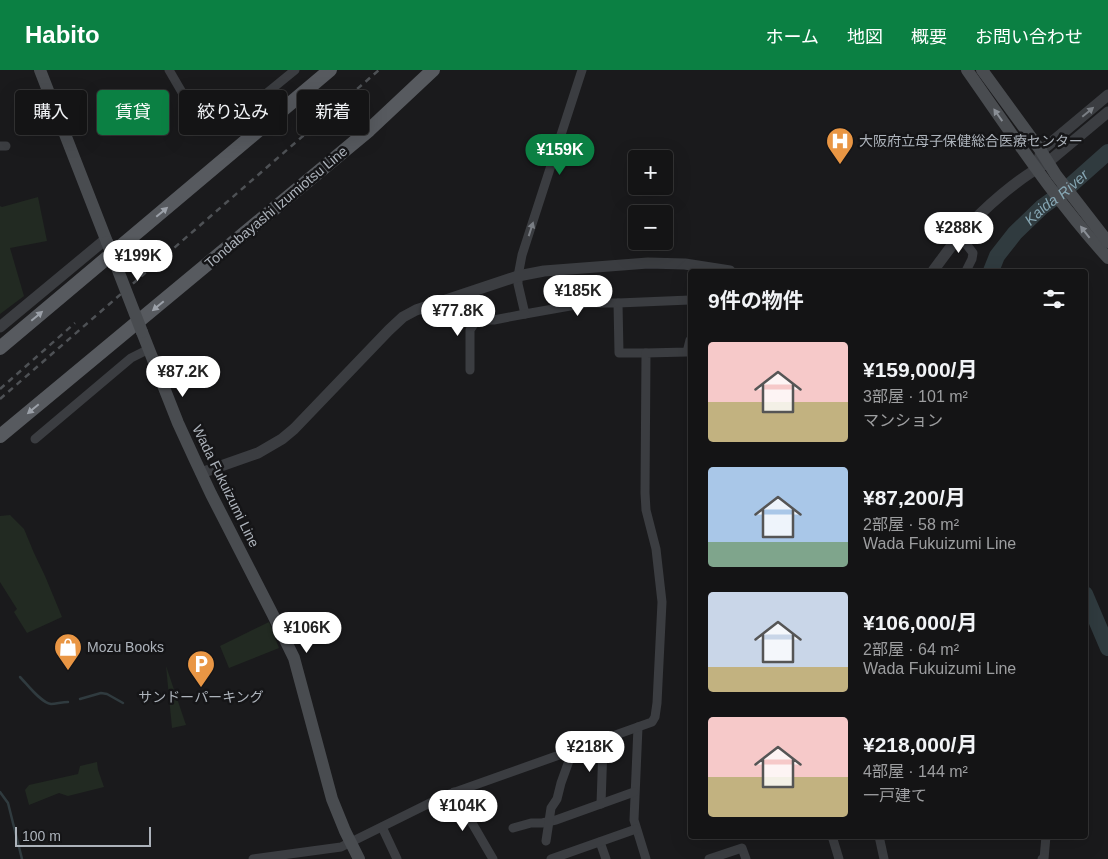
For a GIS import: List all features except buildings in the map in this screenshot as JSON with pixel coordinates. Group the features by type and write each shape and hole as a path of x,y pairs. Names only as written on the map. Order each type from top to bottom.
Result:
{"main road":[{"name":"Wada Fukuizumi Line","path":"40,70 178,423 201,473 294,658 332,799 359,859"},
{"path":"0,348 330,70"},
{"name":"Tondabayashi Izumiotsu Line","path":"0,436 370,130 433,70"},
{"path":"370,130 446,70"},
{"path":"967,70 1069,202 1108,242"},
{"path":"982,70 1041,151 1042,166"},
{"path":"1069,202 1091,239 1108,258"}],"street":[{"path":"168,70 201,125 212,129 224,128 295,70"},
{"path":"525,314 519,290 518,276 522,254 582,70"},
{"path":"1041,151 1108,95"},
{"path":"934,269 977,217 1000,196 1042,166 1108,112"},
{"path":"960,236 973,253 967,269"},
{"path":"0,327 107,240"},
{"path":"201,473 258,453 282,439 389,330 403,317 416,310 518,276 544,272 648,262 685,264 717,269"},
{"path":"473,364 470,330 480,320 494,320 587,303 618,303 656,296 688,300"},
{"path":"618,303 619,353 687,352 688,348"},
{"path":"35,439 131,358 149,349"},
{"path":"253,859 341,847 454,792 652,722 655,717 657,703 662,602 656,549 646,510 646,353"},
{"path":"638,727 634,820 646,859"},
{"path":"601,804 602,740"},
{"path":"546,840 551,808 557,799 570,758 570,751"},
{"path":"454,792 493,859"},
{"path":"513,828 531,823 549,822 634,792"},
{"path":"382,827 397,859"},
{"path":"551,859 566,857 636,829"},
{"path":"833,839 839,859"},
{"path":"880,839 884,859"},
{"path":"1042,859 1044,858 1046,839"},
{"path":"600,842 606,859"},
{"path":"709,859 742,848 746,859"}],"shaded area":[{"path":"38,197 47,241 10,248 24,296 0,314 0,206"},
{"path":"10,515 24,529 62,617 27,633 14,612 17,609 0,582 0,516"},
{"path":"269,622 279,648 229,668 220,646"},
{"path":"166,666 186,725 172,728"},
{"path":"97,762 104,787 68,796 59,793 29,805 25,790 29,785 78,774 80,766"}],"waterway":[{"name":"Kaida River","path":"992,269 997,256 1015,233 1042,207 1063,192 1108,152"},
{"name":"Kaida River","path":"1088,601 1108,648"},
{"path":"20,677 47,703 68,702"},
{"path":"80,699 101,693 107,694 123,703"},
{"path":"0,792 8,803 22,859"}],"railway":[{"path":"0,399 379,70"},
{"path":"0,389 75,323"}],"place":[{"name":"大阪府立母子保健総合医療センター","path":"840,165"},
{"name":"Mozu Books","path":"68,671"},
{"name":"サンドーパーキング","path":"201,688"}]}
